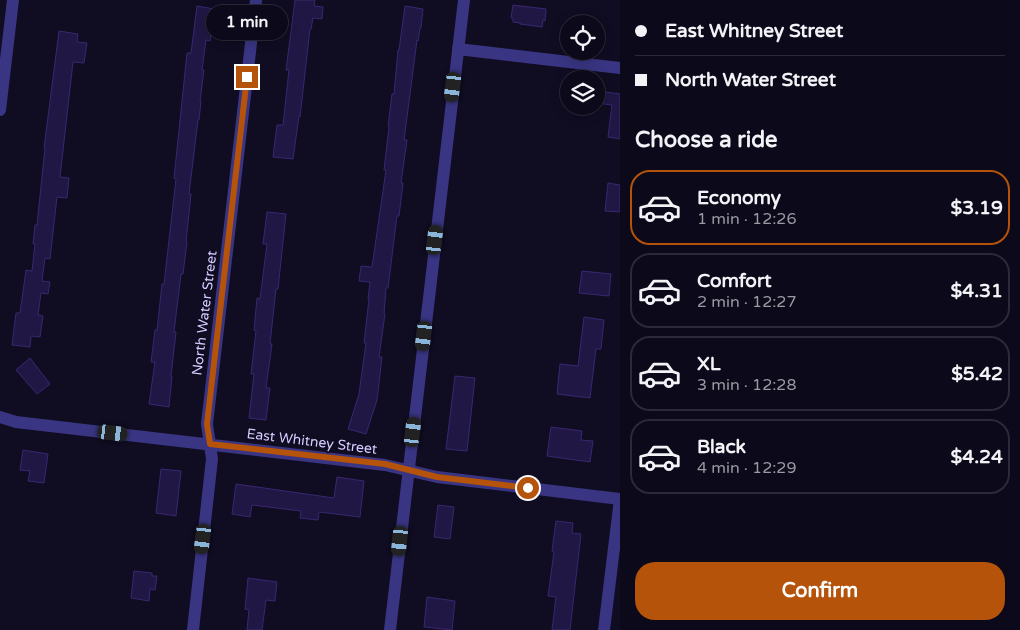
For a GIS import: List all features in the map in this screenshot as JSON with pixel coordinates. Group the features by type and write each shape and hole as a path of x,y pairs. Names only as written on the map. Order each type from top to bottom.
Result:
{"street":[{"path":"0,110 14,0"},
{"name":"North Water Street","path":"193,630 212,459 207,424 256,0"},
{"path":"390,630 464,0"},
{"path":"458,49 620,68"},
{"name":"East Whitney Street","path":"0,417 16,422 385,464 437,477 620,499"},
{"path":"604,630 620,499"}],"building":[{"path":"295,0 315,0 314,6 323,7 322,19 313,18 310,29 293,159 273,157 277,125 283,125 289,70 286,70"},
{"path":"513,5 546,9 545,21 543,20 542,27 513,22 513,18 511,18"},
{"path":"197,6 214,9 210,41 206,40 202,70 204,70 201,101 189,194 191,194 187,242 174,332 176,332 169,407 149,404 155,362 151,362 162,284 164,284 176,179 174,178 187,53 191,53"},
{"path":"405,6 423,9 404,140 407,140 399,216 397,216 388,288 386,288 385,314 379,357 382,357 377,400 366,434 348,429 359,394 366,343 364,343 370,282 359,281 361,266 372,267 386,170 384,170 392,94 394,94"},
{"path":"59,31 78,34 77,42 87,43 84,63 73,62 60,177 69,178 67,198 57,197 50,259 45,258 42,281 50,282 48,294 41,293 38,315 43,316 40,337 31,336 30,347 12,345 16,313 20,313 26,270 32,271 35,225 37,225 44,148"},
{"path":"605,92 620,94 620,139 608,137 612,105 605,104"},
{"path":"608,183 620,185 620,212 605,211"},
{"path":"267,212 286,214 270,344 272,344 266,388 270,388 266,420 249,418 254,374 251,374 256,331 254,330 257,298 260,299 267,244 263,244"},
{"path":"582,271 611,274 609,296 579,293"},
{"path":"584,317 604,320 601,349 596,349 590,398 557,394 560,364 578,366"},
{"path":"30,358 50,384 37,394 16,370"},
{"path":"455,376 475,378 467,451 446,449"},
{"path":"551,427 582,431 581,440 593,441 590,462 547,456"},
{"path":"23,450 48,454 44,483 28,481 30,471 20,470"},
{"path":"161,469 181,471 176,516 156,513"},
{"path":"337,477 364,481 360,517 319,512 318,520 300,518 301,511 252,505 250,517 232,514 236,484 334,498"},
{"path":"438,505 454,507 450,539 434,537"},
{"path":"556,521 573,523 572,533 581,534 570,630 552,630 556,597 548,596"},
{"path":"134,571 152,573 152,576 157,576 155,590 150,589 149,601 131,598"},
{"path":"248,578 277,582 275,601 266,600 262,630 247,630 249,610 245,609"},
{"path":"427,597 455,601 452,630 424,627"}],"route":[{"path":"247,77 207,424 210,444 385,464 437,477 528,488"}]}
